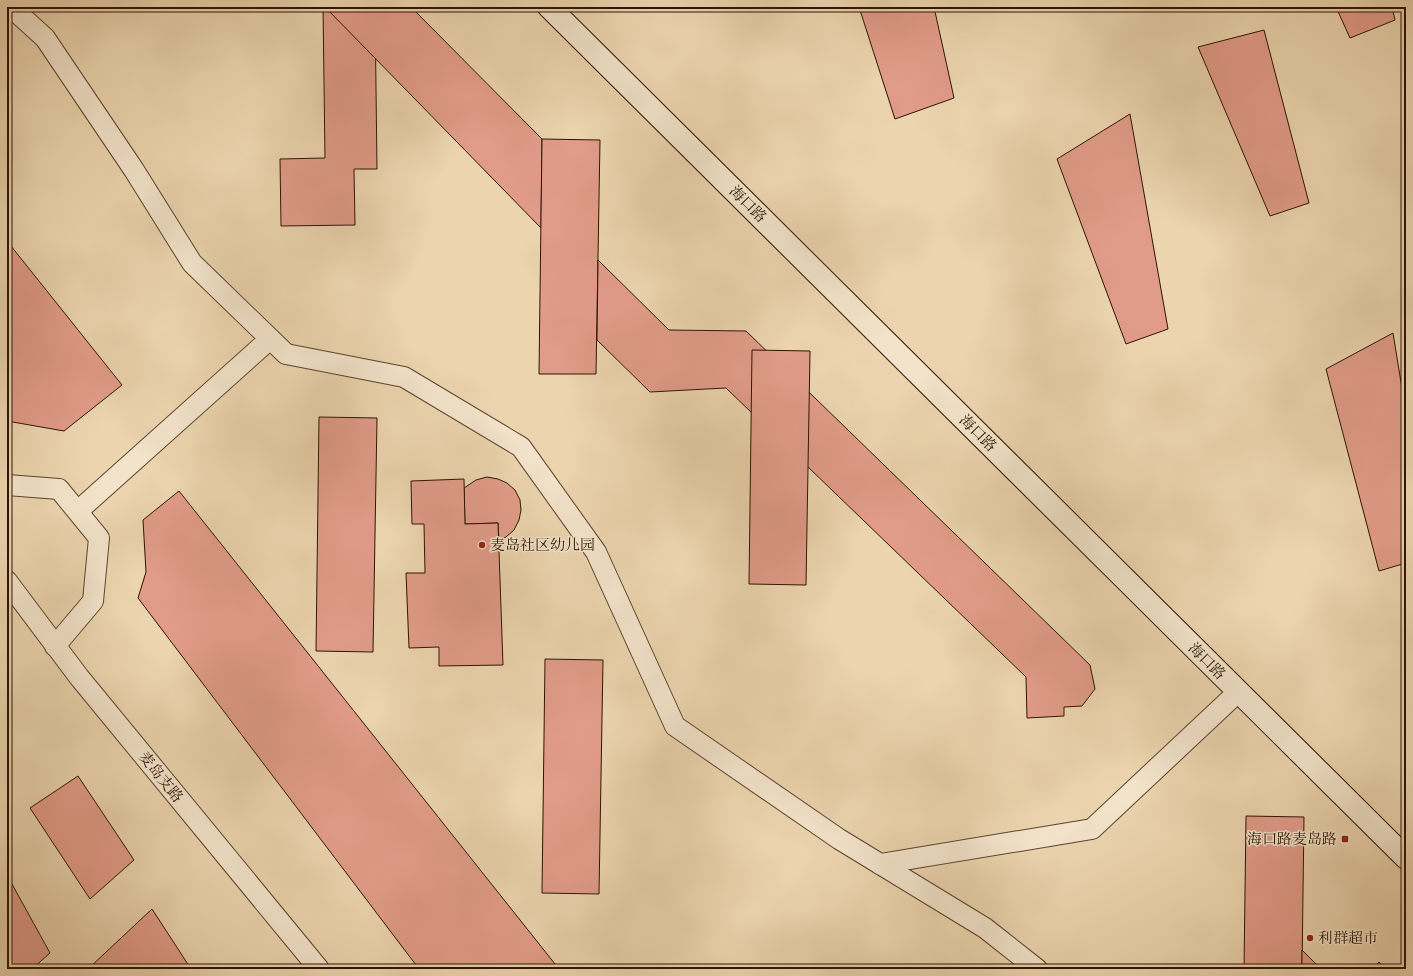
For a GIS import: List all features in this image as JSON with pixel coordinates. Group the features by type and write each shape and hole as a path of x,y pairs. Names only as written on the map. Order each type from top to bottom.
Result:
{"street":[{"path":"11,7 45,38 134,170 192,262 286,354 404,377 521,447 596,552 675,726 838,839 985,928 1037,969"},
{"name":"海口路","path":"549,7 1406,858"},
{"path":"78,511 270,339"},
{"path":"7,486 60,489 99,538 93,601 55,646"},
{"name":"麦岛支路","path":"7,581 79,677 319,969"},
{"path":"880,864 1092,829 1238,692"}],"building":[{"path":"323,7 375,7 377,169 354,169 355,225 281,226 280,159 325,158"},
{"path":"325,7 411,7 542,139 541,228"},
{"path":"859,7 934,7 954,98 895,119"},
{"path":"1336,7 1392,7 1395,20 1350,38"},
{"path":"1264,30 1309,203 1270,216 1198,47"},
{"path":"1130,114 1168,329 1126,344 1057,159"},
{"path":"542,139 600,140 596,374 539,374"},
{"path":"7,241 122,385 64,431 7,421"},
{"path":"598,260 669,330 746,331 1090,665 1095,689 1082,706 1064,707 1064,716 1027,718 1026,677 726,388 650,392 597,340"},
{"path":"1393,333 1406,413 1406,563 1379,571 1326,369"},
{"path":"752,350 810,351 806,585 749,584"},
{"path":"319,417 377,418 373,652 316,651"},
{"path":"487,477 498,479 507,483 515,490 520,500 521,510 519,520 514,530 499,541 498,523 465,524 464,488 476,480"},
{"path":"464,479 465,524 498,523 503,665 439,666 439,647 409,648 406,573 425,573 424,524 412,524 411,481"},
{"path":"179,491 559,969 419,969 138,598 146,572 143,520"},
{"path":"545,659 603,660 599,894 542,893"},
{"path":"78,776 134,860 90,899 30,808"},
{"path":"1246,816 1304,817 1302,969 1244,969"},
{"path":"7,875 50,953 32,969 7,969"},
{"path":"152,909 191,969 89,969 89,968"},
{"path":"1302,950 1321,969 1302,969"},
{"path":"1379,962 1386,969 1372,969"}],"place":[{"name":"麦岛社区幼儿园","path":"482,545"},
{"name":"海口路麦岛路","path":"1345,839"},
{"name":"利群超市","path":"1310,938"}]}
